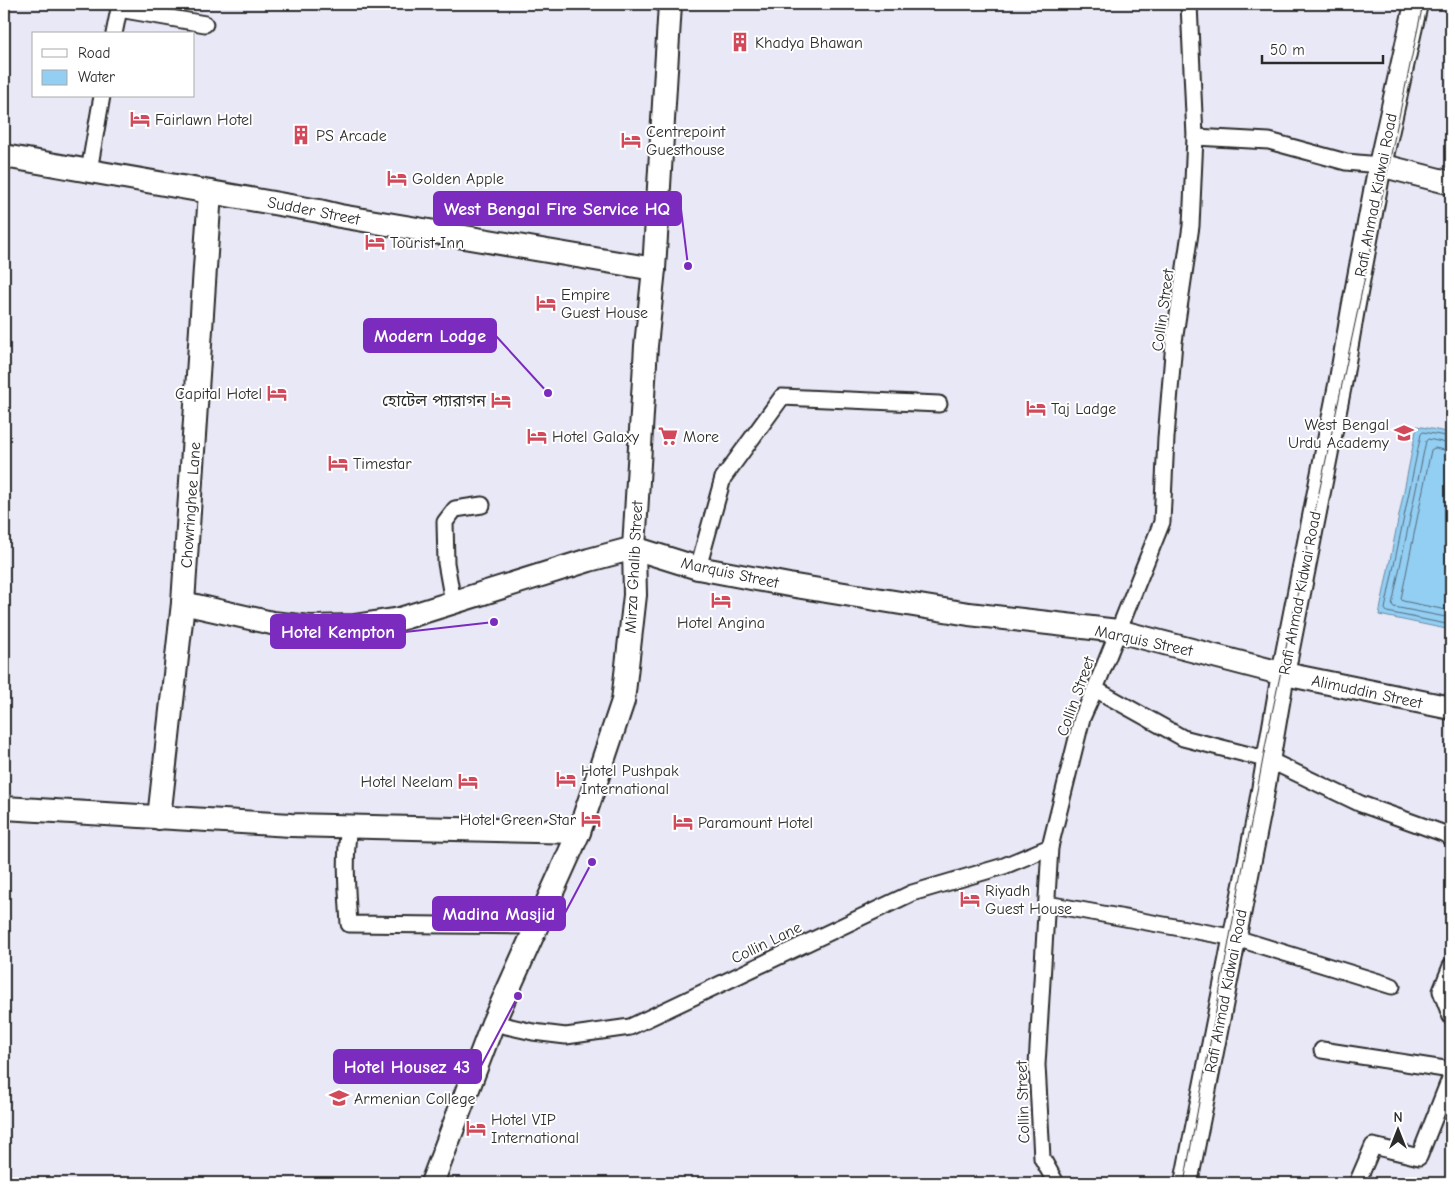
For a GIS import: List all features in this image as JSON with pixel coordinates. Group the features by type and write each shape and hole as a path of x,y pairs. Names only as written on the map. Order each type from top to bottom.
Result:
{"street":[{"name":"Mirza Ghalib Street","path":"432,1183 493,1022 579,832 623,701 635,595 634,548 646,346 654,269 670,4"},
{"name":"Collin Street","path":"1056,1183 1042,1158 1037,1065 1050,847 1082,718 1162,522 1166,438 1174,342 1191,226 1194,137 1188,4"},
{"name":"Rafi Ahmad Kidwai Road","path":"1186,1183 1236,938 1283,674 1340,385 1380,165 1416,4"},
{"path":"114,32 119,6 205,24"},
{"path":"89,171 102,98"},
{"path":"1194,137 1269,141 1346,162 1380,165 1451,183"},
{"name":"Sudder Street","path":"4,156 320,210 340,216 654,269"},
{"name":"Chowringhee Lane","path":"159,818 183,603 210,192"},
{"path":"698,568 723,478 782,397 939,404"},
{"path":"453,602 446,563 445,522 455,509 482,505"},
{"path":"183,603 272,623 310,627 354,626 398,620 589,560 634,548"},
{"name":"Marquis Street","path":"634,548 698,568 782,584 969,614 1118,631 1283,674"},
{"name":"Alimuddin Street","path":"1283,674 1451,708"},
{"path":"1095,690 1183,738 1269,760 1361,804 1448,835 1451,839"},
{"path":"4,808 59,810 159,818 348,826 579,832"},
{"path":"348,826 346,878 349,924 536,926"},
{"name":"Collin Lane","path":"493,1022 533,1032 566,1036 630,1026 912,893 1004,866 1050,847"},
{"path":"1047,904 1236,938 1392,986"},
{"path":"1451,966 1441,992 1451,1016"},
{"path":"1322,1050 1451,1070"},
{"path":"1357,1183 1373,1146 1419,1158 1451,1076"}],"water":[{"path":"1417,426 1451,433 1451,630 1379,615"}],"tram line":[{"path":"1184,1183 1268,732 1423,4"}],"place":[{"name":"Khadya Bhawan","path":"740,42"},
{"name":"Fairlawn Hotel","path":"140,119"},
{"name":"PS Arcade","path":"301,135"},
{"name":"Centrepoint Guesthouse","path":"631,140"},
{"name":"Golden Apple","path":"397,178"},
{"name":"Tourist Inn","path":"375,242"},
{"name":"West Bengal Fire Service HQ","path":"688,266"},
{"name":"Empire Guest House","path":"546,303"},
{"name":"Capital Hotel","path":"277,393"},
{"name":"Modern Lodge","path":"548,393"},
{"name":"হোটেল প্যারাগন","path":"501,400"},
{"name":"Taj Ladge","path":"1036,408"},
{"name":"West Bengal Urdu Academy","path":"1404,433"},
{"name":"Hotel Galaxy","path":"537,436"},
{"name":"More","path":"668,436"},
{"name":"Timestar","path":"338,463"},
{"name":"Hotel Angina","path":"721,600"},
{"name":"Hotel Kempton","path":"494,622"},
{"name":"Hotel Pushpak International","path":"566,779"},
{"name":"Hotel Neelam","path":"468,781"},
{"name":"Hotel Green Star","path":"591,819"},
{"name":"Paramount Hotel","path":"683,822"},
{"name":"Madina Masjid","path":"592,862"},
{"name":"Riyadh Guest House","path":"970,899"},
{"name":"Hotel Housez 43","path":"518,996"},
{"name":"Armenian College","path":"339,1098"},
{"name":"Hotel VIP International","path":"476,1128"}]}
